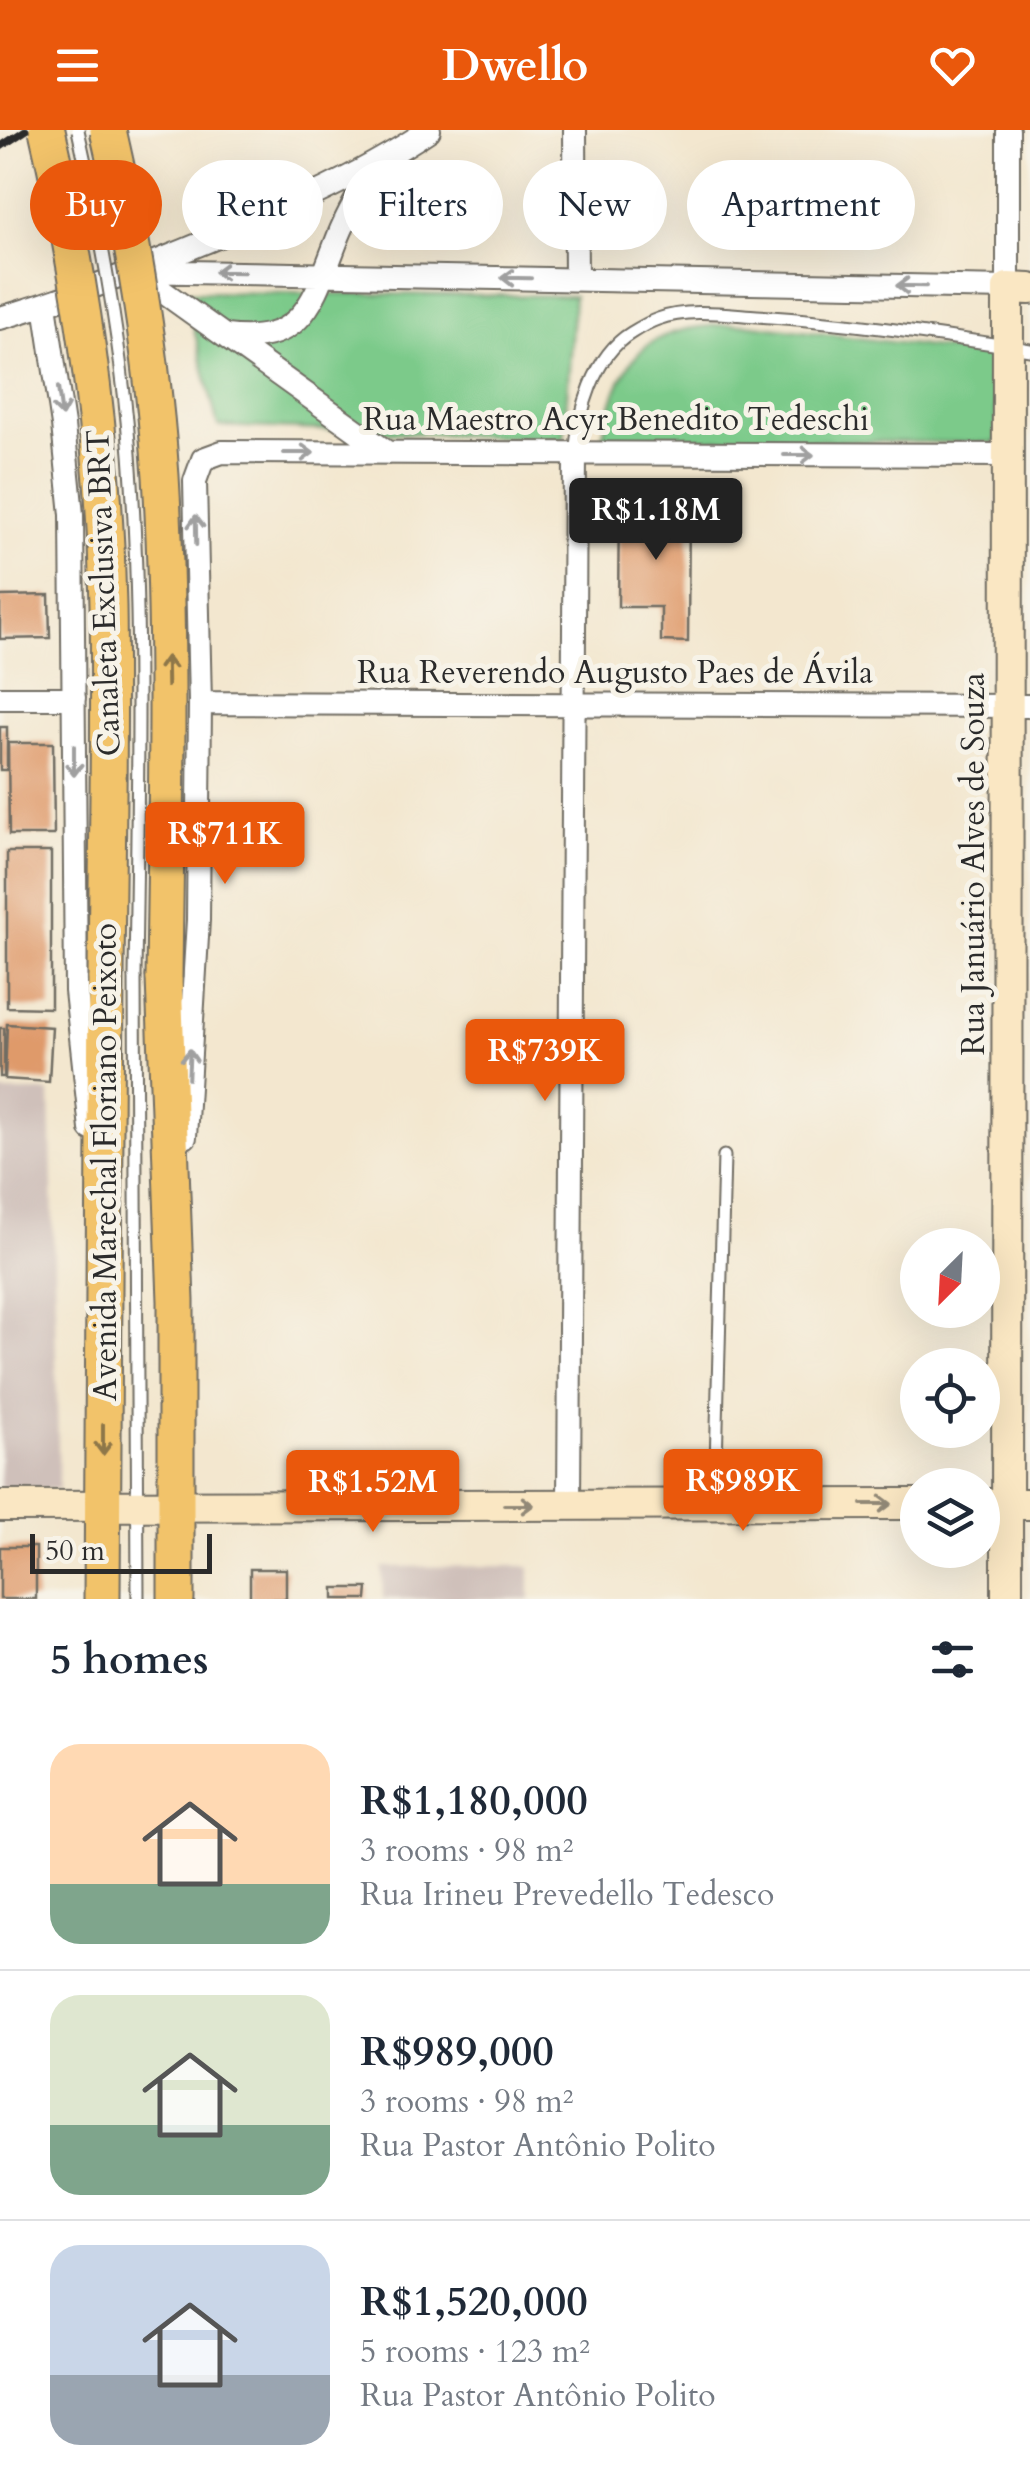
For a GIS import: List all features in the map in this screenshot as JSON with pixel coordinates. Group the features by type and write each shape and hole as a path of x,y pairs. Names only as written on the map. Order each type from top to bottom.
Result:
{"main road":[{"name":"Avenida Marechal Floriano Peixoto","path":"47,130 66,212 86,331 101,480 135,978 176,1301 176,1599"},
{"name":"Avenida Marechal Floriano Peixoto","path":"102,1599 104,1238 168,703 160,473 144,318 126,208 108,130"},
{"name":"Rua Januário Alves de Souza","path":"1007,1599 1019,706 1019,288"},
{"path":"0,1506 900,1504"}],"street":[{"path":"384,160 429,130"},
{"path":"575,130 576,279"},
{"name":"Rua Januário Alves de Souza","path":"1008,130 1019,288"},
{"path":"0,318 101,284 343,182"},
{"path":"225,336 252,339 272,336 290,327 310,305 343,227"},
{"path":"134,270 1019,288"},
{"path":"134,270 388,453"},
{"path":"46,305 72,515 76,992 104,1238"},
{"name":"Rua Maestro Acyr Benedito Tedeschi","path":"200,703 195,482 203,459 222,452 1019,456"},
{"path":"569,1504 575,454"},
{"path":"0,698 74,698"},
{"path":"176,1301 198,920 200,703"},
{"name":"Rua Reverendo Augusto Paes de Ávila","path":"200,703 1019,706"}],"lane":[{"name":"Canaleta Exclusiva BRT","path":"78,130 115,324 132,479 138,602 138,1599"},
{"path":"575,454 586,398 604,363 627,335 660,318 696,314 788,318 1019,348"},
{"path":"715,1504 724,1156"}],"shaded area":[{"path":"0,1092 50,1092 59,1489 0,1489"},
{"path":"530,1566 530,1599 383,1599 382,1567"}],"green space":[{"path":"185,292 574,296 564,439 218,426"},
{"path":"746,324 996,355 997,443 602,438 621,380 647,346 686,329"}],"building":[{"path":"619,503 689,504 688,642 661,641 661,607 618,607"},
{"path":"49,595 50,638 0,639 0,596"},
{"path":"0,727 7,727 7,770 0,770"},
{"path":"8,743 53,743 54,835 9,835"},
{"path":"7,852 51,852 51,1008 7,1007"},
{"path":"7,1024 52,1027 49,1082 5,1079"},
{"path":"0,1028 4,1028 4,1077 0,1077"},
{"path":"0,1547 36,1547 36,1599 0,1599"},
{"path":"250,1569 286,1569 286,1599 250,1599"},
{"path":"334,1588 368,1588 367,1599 334,1599"}],"railway":[{"path":"0,147 26,130"}]}
